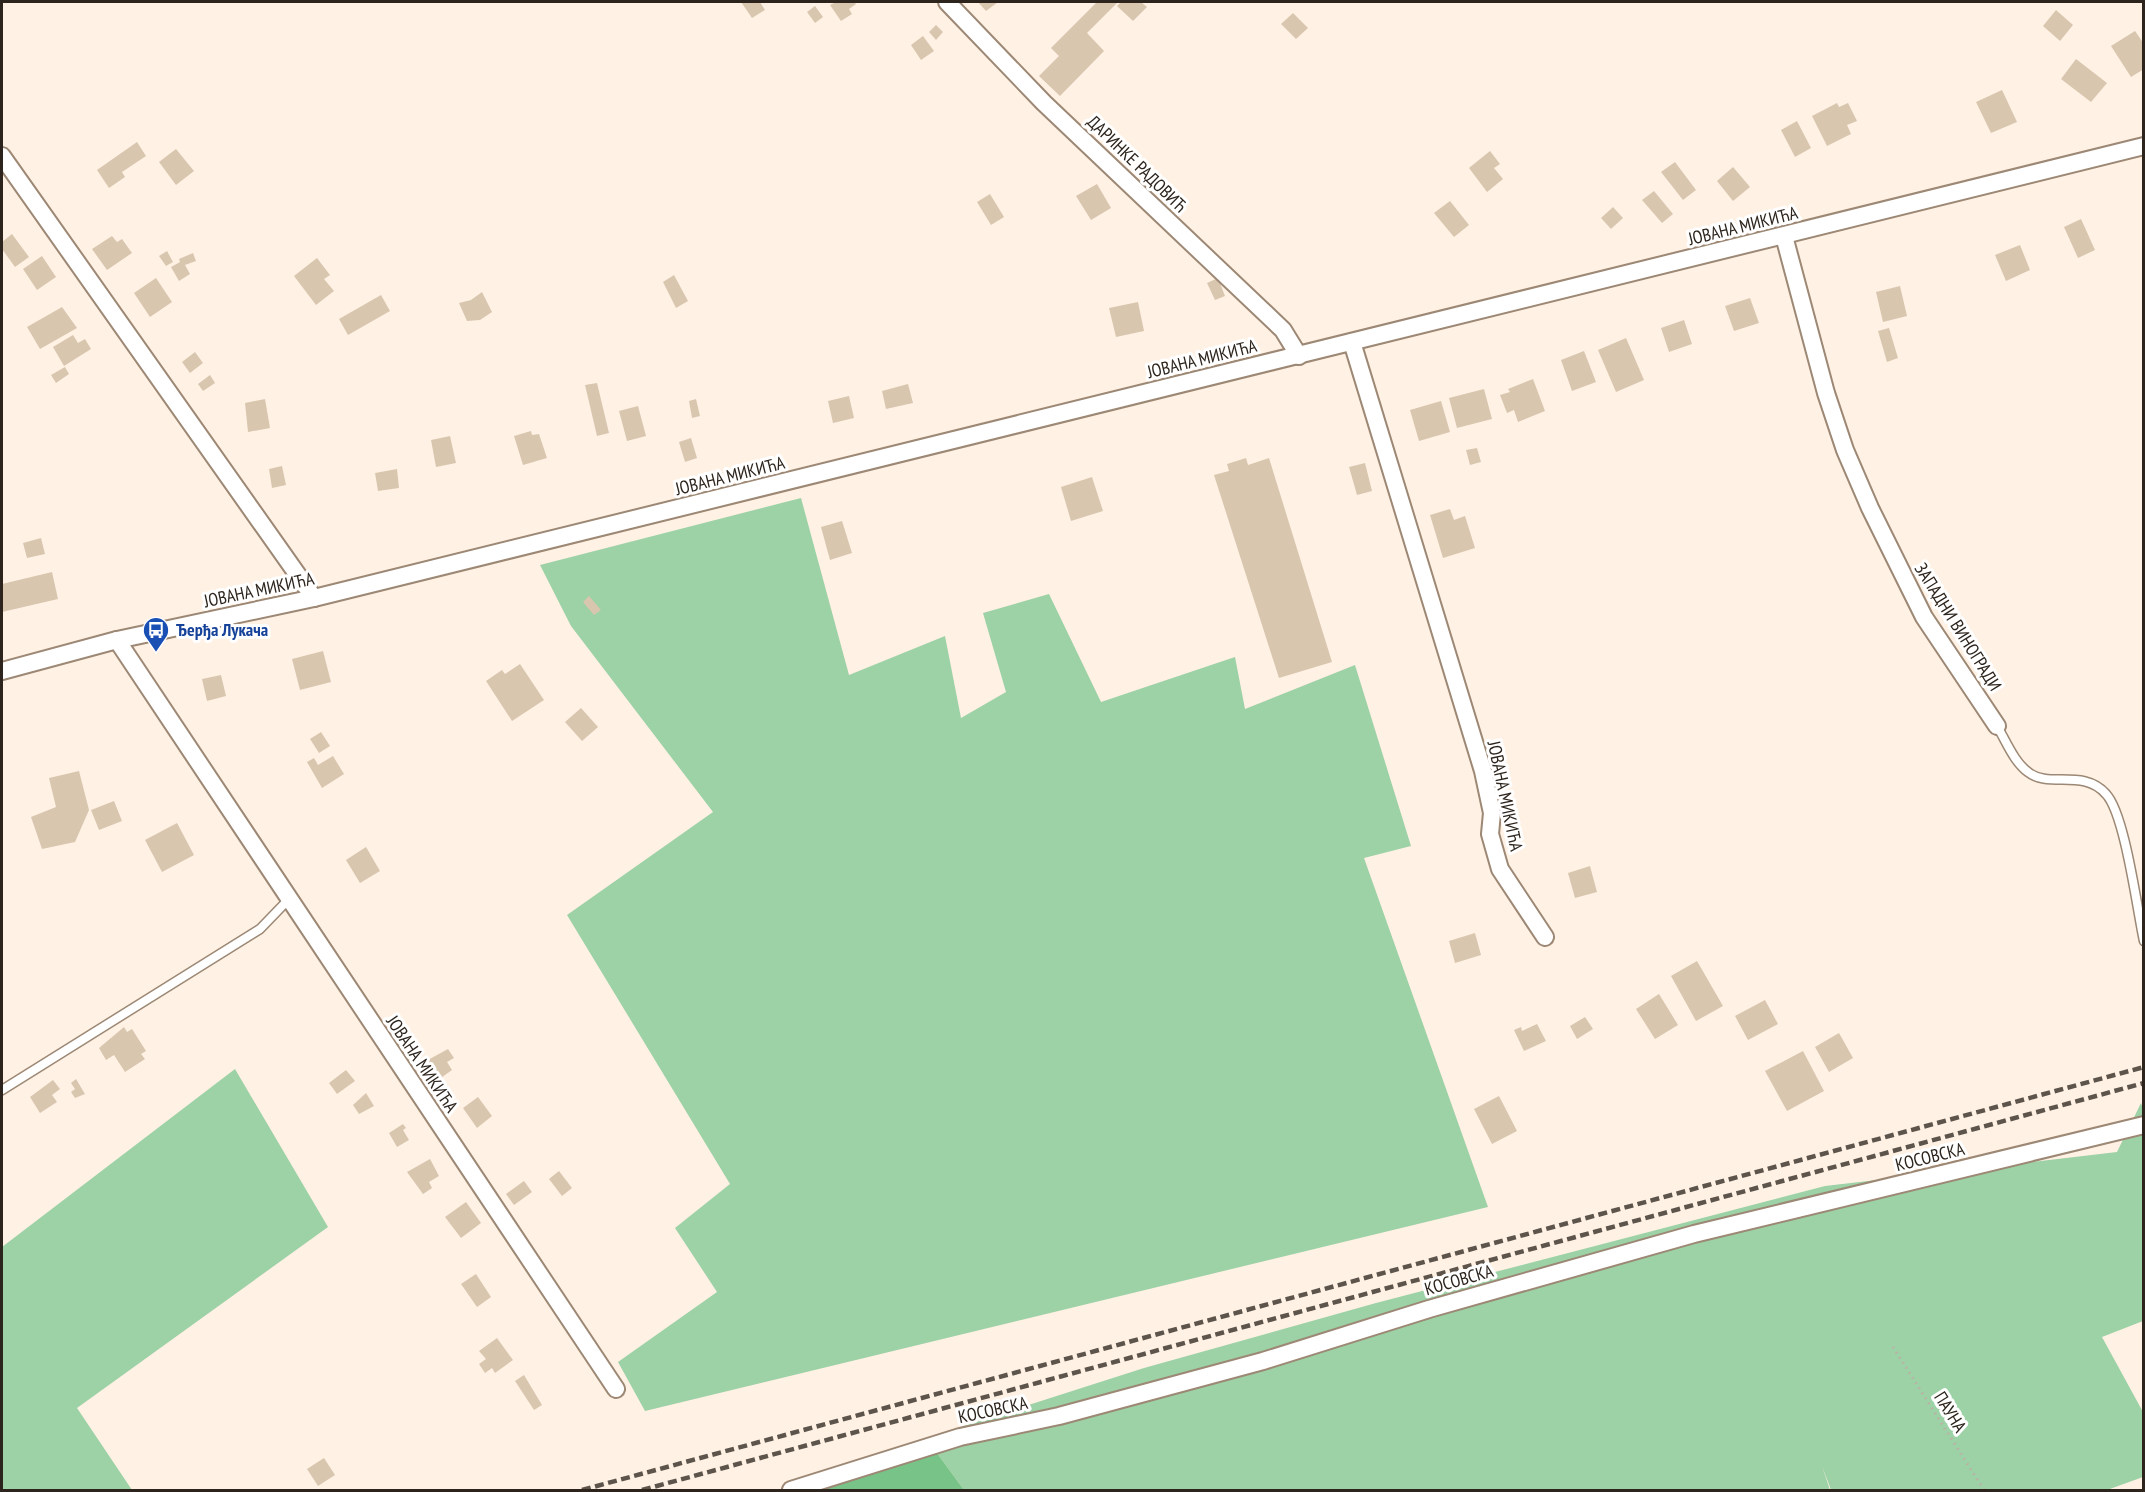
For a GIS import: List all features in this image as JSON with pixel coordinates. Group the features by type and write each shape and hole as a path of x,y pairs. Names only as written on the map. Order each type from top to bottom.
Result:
{"street":[{"name":"ДАРИНКЕ РАДОВИЋ","path":"947,2 1044,103 1283,330 1299,356"},
{"name":"ЈОВАНА МИКИЋА","path":"2,671 117,640 314,598 2144,146"},
{"path":"2,156 314,598"},
{"name":"ЗАПАДНИ ВИНОГРАДИ","path":"1784,236 1826,393 1845,450 1870,508 1924,617 1997,726"},
{"name":"ЈОВАНА МИКИЋА","path":"1352,342 1483,771 1492,813 1490,834 1500,869 1545,938"},
{"name":"ЈОВАНА МИКИЋА","path":"117,640 616,1389"},
{"name":"КОСОВСКА","path":"791,1491 960,1437 1059,1416 1263,1361 1430,1309 1694,1233 2144,1125"}],"lane":[{"name":"ЗАПАДНИ ВИНОГРАДИ","path":"1997,726 2018,762 2033,776 2084,781 2096,785 2107,795 2121,829 2144,941"},
{"path":"2,1090 260,929 289,899"}],"path":[{"name":"ПАУНА","path":"1893,1347 1984,1491"}],"green space":[{"path":"801,498 849,675 945,636 961,718 1006,692 983,613 1049,594 1101,702 1235,657 1245,709 1355,665 1411,846 1364,858 1488,1207 645,1411 618,1362 717,1292 675,1228 730,1184 567,915 713,812 571,626 540,565"},
{"path":"235,1069 328,1227 77,1408 132,1490 2,1490 2,1247"},
{"path":"2141,1103 2143,1109 2143,1321 2102,1337 2143,1412 2143,1477 2107,1490 1831,1490 1822,1466 1830,1490 964,1490 926,1438 1144,1368 1376,1303 1825,1186 2117,1152"},
{"path":"926,1438 964,1490 818,1490"}],"building":[{"path":"741,2 760,2 765,10 752,18"},
{"path":"836,2 856,4 849,9 852,14 841,21 830,5"},
{"path":"978,2 998,2 986,11"},
{"path":"1097,2 1118,2 1087,33 1104,51 1060,96 1039,76 1059,56 1051,48"},
{"path":"1121,2 1141,2 1147,7 1133,21 1117,6"},
{"path":"815,6 823,17 815,23 807,12"},
{"path":"2056,10 2073,25 2060,41 2043,26"},
{"path":"1293,13 1308,28 1296,39 1281,24"},
{"path":"936,25 943,32 936,40 929,32"},
{"path":"2135,31 2144,44 2144,69 2131,77 2111,46"},
{"path":"923,36 934,51 921,60 911,45"},
{"path":"2076,59 2107,83 2091,102 2061,79"},
{"path":"2002,90 2017,122 1991,133 1976,102"},
{"path":"1837,103 1839,107 1848,103 1857,121 1847,125 1851,134 1827,146 1812,116"},
{"path":"1797,121 1811,148 1795,157 1781,130"},
{"path":"137,142 146,156 122,172 125,177 109,188 97,170"},
{"path":"176,149 194,171 176,185 159,162"},
{"path":"1490,151 1500,164 1494,168 1503,179 1487,192 1469,168"},
{"path":"1675,162 1696,190 1683,200 1661,172"},
{"path":"1733,167 1750,187 1733,201 1717,181"},
{"path":"1097,184 1111,208 1091,220 1076,196"},
{"path":"1654,191 1673,214 1662,223 1642,200"},
{"path":"990,194 1004,217 991,225 977,202"},
{"path":"1450,201 1469,225 1454,237 1434,213"},
{"path":"1613,207 1623,218 1611,229 1601,218"},
{"path":"2081,219 2095,250 2078,258 2064,227"},
{"path":"12,234 29,257 15,267 2,249 2,242"},
{"path":"112,236 117,242 122,239 132,253 107,270 92,249"},
{"path":"2020,245 2030,270 2006,281 1995,255"},
{"path":"167,251 173,262 166,266 159,256"},
{"path":"193,253 196,261 185,265 190,274 179,281 171,267 180,262 179,259"},
{"path":"42,256 56,277 37,290 23,269"},
{"path":"317,258 330,275 324,279 334,291 316,305 294,276"},
{"path":"674,275 688,301 676,308 663,282"},
{"path":"156,278 172,302 150,317 134,293"},
{"path":"1218,278 1225,296 1215,300 1207,283"},
{"path":"1900,286 1907,316 1883,322 1876,292"},
{"path":"482,292 492,312 480,320 467,321 459,303 471,300"},
{"path":"381,295 390,311 348,335 339,319"},
{"path":"1750,298 1759,323 1734,331 1725,306"},
{"path":"1138,302 1144,331 1116,337 1109,308"},
{"path":"62,307 77,328 40,349 27,327"},
{"path":"1684,320 1692,344 1669,352 1661,328"},
{"path":"1889,328 1898,358 1887,362 1878,331"},
{"path":"73,335 78,343 85,339 91,349 64,366 53,347"},
{"path":"1626,338 1644,380 1616,392 1598,350"},
{"path":"1584,351 1596,382 1572,391 1561,360"},
{"path":"195,352 203,363 190,373 182,362"},
{"path":"65,367 69,374 56,383 51,375"},
{"path":"210,375 215,383 203,391 198,384"},
{"path":"1533,379 1545,411 1518,422 1514,410 1507,413 1500,395 1510,392 1508,389"},
{"path":"597,383 609,433 597,436 585,385"},
{"path":"908,384 913,403 886,409 882,391"},
{"path":"1484,389 1492,419 1457,428 1449,398"},
{"path":"849,396 854,418 833,423 828,401"},
{"path":"265,399 270,428 248,432 245,403"},
{"path":"696,399 700,416 692,418 689,401"},
{"path":"1441,401 1450,432 1419,441 1410,410"},
{"path":"638,406 646,436 627,441 619,411"},
{"path":"531,431 532,435 539,434 547,458 523,465 514,436"},
{"path":"450,436 456,463 436,467 431,440"},
{"path":"691,438 697,458 685,462 679,442"},
{"path":"1477,448 1481,462 1470,465 1466,450"},
{"path":"1246,458 1248,465 1269,458 1332,662 1279,678 1214,475 1229,471 1227,464"},
{"path":"1365,463 1372,491 1357,495 1349,467"},
{"path":"282,466 286,485 272,488 269,469"},
{"path":"397,469 399,488 378,491 375,473"},
{"path":"1092,477 1103,511 1071,521 1061,487"},
{"path":"1450,509 1454,520 1465,516 1475,548 1443,558 1430,515"},
{"path":"842,521 852,553 830,560 821,527"},
{"path":"41,538 45,554 27,558 23,543"},
{"path":"52,572 58,599 2,612 2,584"},
{"path":"589,596 601,610 594,615 583,602"},
{"path":"323,651 331,682 300,690 292,659"},
{"path":"520,664 544,700 512,721 486,681 502,670 505,674"},
{"path":"221,675 226,696 207,701 202,679"},
{"path":"581,708 598,727 582,741 565,722"},
{"path":"321,732 330,746 319,753 310,739"},
{"path":"333,756 344,774 322,788 307,762 314,758 318,765"},
{"path":"79,771 89,810 75,842 42,849 31,817 56,807 49,778"},
{"path":"114,801 122,821 99,830 91,810"},
{"path":"177,823 194,855 162,872 145,840"},
{"path":"366,847 380,871 360,883 346,860"},
{"path":"1590,866 1597,892 1575,898 1568,873"},
{"path":"1475,933 1481,955 1455,963 1449,941"},
{"path":"1697,961 1723,1006 1696,1021 1671,976"},
{"path":"1659,994 1678,1025 1655,1039 1636,1009"},
{"path":"1765,1000 1778,1024 1748,1040 1735,1016"},
{"path":"1585,1017 1593,1029 1577,1039 1570,1026"},
{"path":"1537,1024 1546,1041 1524,1051 1514,1030 1521,1027 1522,1031"},
{"path":"124,1027 127,1032 132,1029 146,1051 141,1054 145,1059 125,1072 114,1055 106,1060 99,1048"},
{"path":"1839,1033 1853,1058 1829,1072 1815,1047"},
{"path":"448,1049 454,1058 447,1062 452,1070 438,1080 426,1061"},
{"path":"1803,1051 1824,1091 1787,1111 1765,1071"},
{"path":"346,1070 355,1081 337,1094 329,1083"},
{"path":"76,1079 85,1094 75,1098 71,1092 75,1089 71,1083"},
{"path":"53,1080 60,1089 52,1095 57,1102 40,1113 30,1097"},
{"path":"366,1093 374,1106 359,1114 353,1105"},
{"path":"1499,1096 1517,1131 1492,1144 1474,1109"},
{"path":"478,1097 492,1116 477,1128 463,1108"},
{"path":"403,1124 406,1128 403,1130 409,1140 397,1147 389,1133"},
{"path":"430,1159 439,1176 429,1182 432,1188 423,1194 407,1172"},
{"path":"559,1171 572,1188 562,1196 549,1179"},
{"path":"524,1181 532,1192 514,1205 506,1194"},
{"path":"466,1202 481,1223 461,1238 445,1217"},
{"path":"476,1274 491,1297 477,1307 461,1284"},
{"path":"497,1338 513,1360 495,1373 492,1368 485,1373 479,1364 486,1359 479,1351"},
{"path":"524,1375 542,1405 534,1410 515,1381"},
{"path":"324,1458 335,1475 318,1486 307,1469"}],"railway":[{"path":"582,1490 2144,1067"},
{"path":"642,1490 2144,1083"}],"place":[{"name":"Ђерђа Лукача","path":"156,653"}]}
